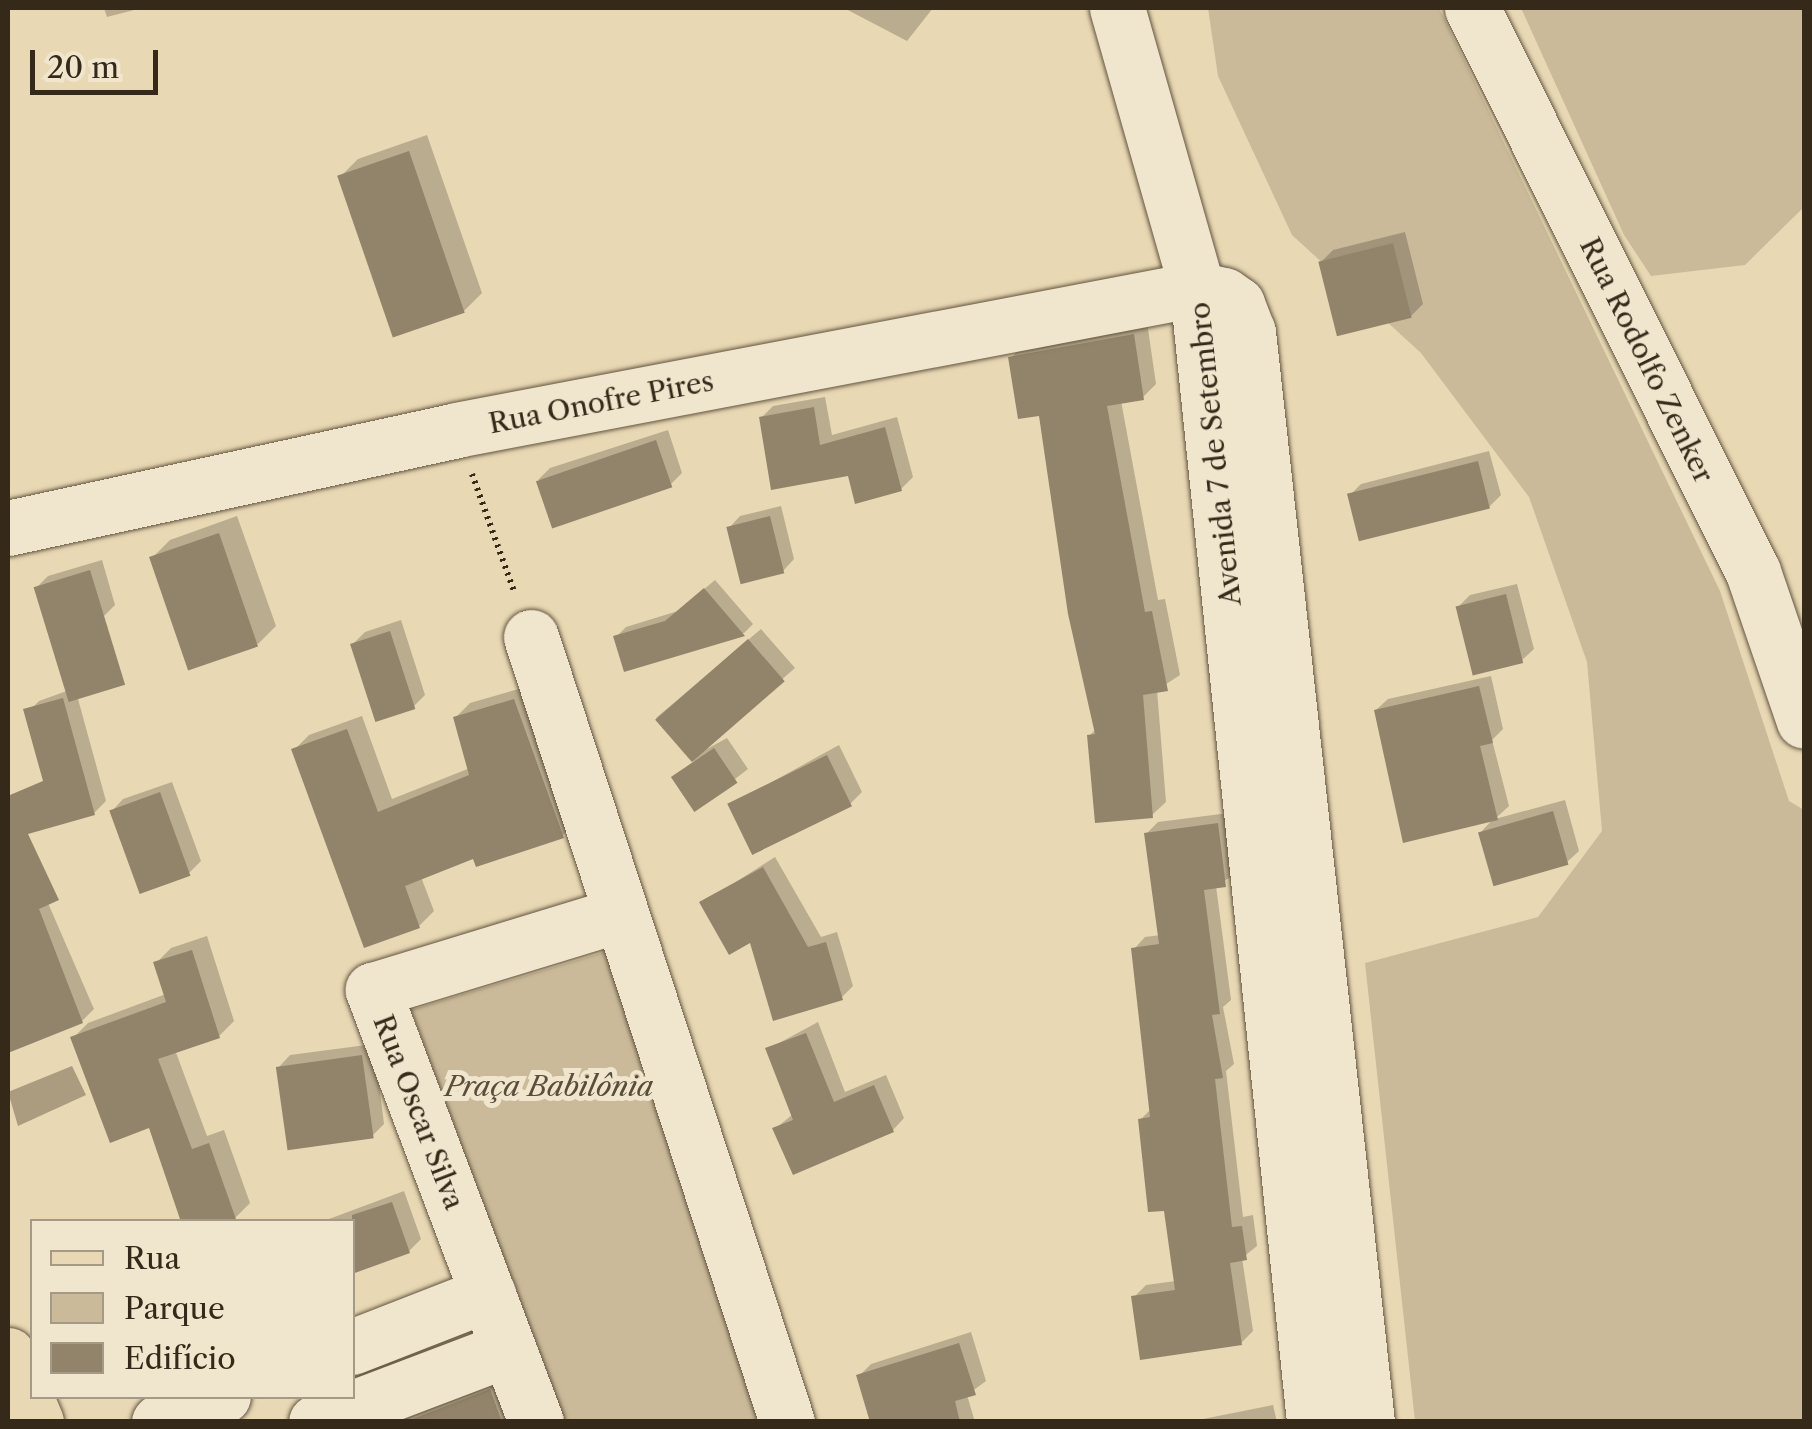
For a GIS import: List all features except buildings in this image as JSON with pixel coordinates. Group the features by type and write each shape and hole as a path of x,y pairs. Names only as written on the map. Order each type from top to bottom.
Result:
{"main road":[{"path":"8,1355 36,1422"}],"street":[{"path":"1116,8 1197,289"},
{"name":"Rua Rodolfo Zenker","path":"1472,8 1753,572 1804,720"},
{"name":"Rua Onofre Pires","path":"8,528 456,430 1197,289"},
{"name":"Avenida 7 de Setembro","path":"1197,289 1266,719 1317,1198 1366,1422"},
{"path":"531,637 788,1422"},
{"name":"Rua Oscar Silva","path":"536,1422 373,990 621,914"},
{"name":"Avenida 7 de Setembro","path":"1314,1422 1317,1198"},
{"path":"355,1345 488,1294"},
{"path":"316,1422 508,1349"},
{"path":"159,1422 216,1399"}],"path":[{"path":"456,430 531,637"}],"green space":[{"path":"1208,8 1439,8 1720,591 1789,801 1804,810 1804,1421 1415,1421 1365,963 1538,917 1602,831 1587,662 1529,497 1421,353 1292,235 1218,76"},
{"path":"1521,8 1804,8 1804,207 1745,265 1651,276 1624,235"},
{"name":"Praça Babilônia","path":"611,950 769,1421 564,1421 411,1010"}],"shaded area":[{"path":"72,1066 86,1095 18,1126 8,1092"}]}
